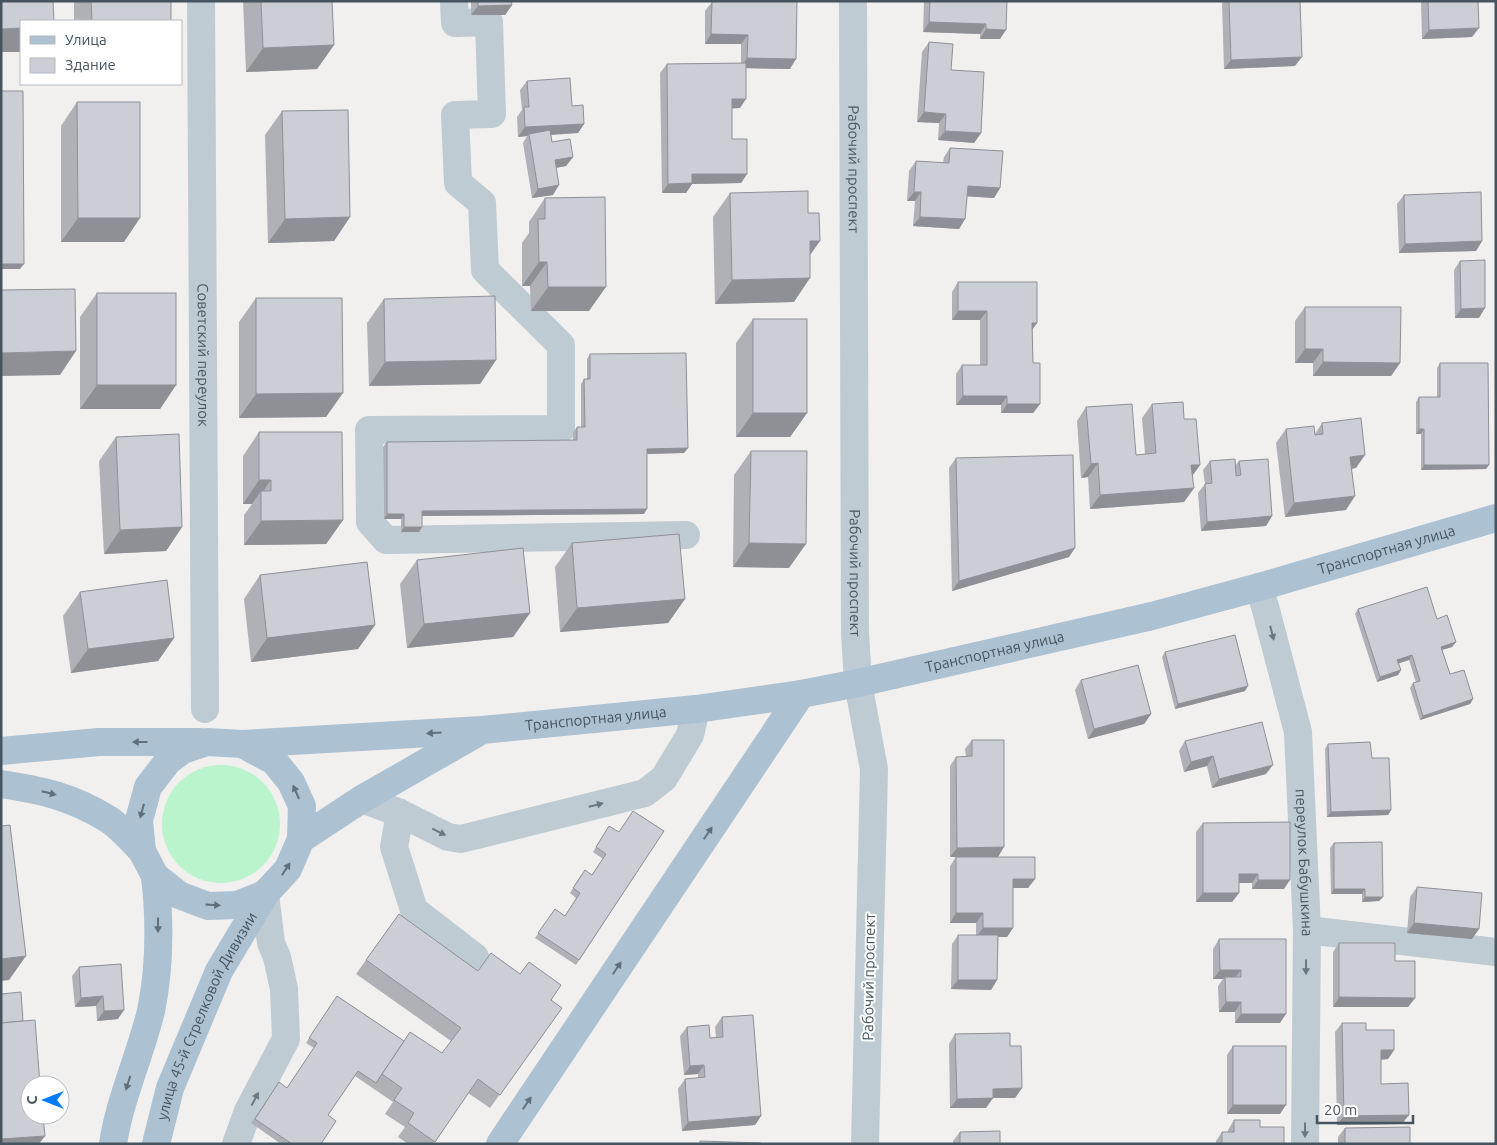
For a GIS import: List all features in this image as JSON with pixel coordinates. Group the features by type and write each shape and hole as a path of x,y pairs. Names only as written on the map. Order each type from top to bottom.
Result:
{"main road":[{"name":"Транспортная улица","path":"242,744 274,761 291,782 302,806 301,839 288,869 265,894 237,906 208,906 178,896 155,876 142,851 139,820 148,787 168,761 183,750 206,742 242,744 482,730 696,709 800,694 858,683 1152,616 1496,518"},
{"path":"500,1144 800,694"},
{"name":"Транспортная улица","path":"301,839 362,799 482,730"},
{"path":"1,751 99,742 206,742"},
{"path":"1,784 32,788 57,795 85,807 109,820 142,851"},
{"path":"113,1144 116,1122 150,1011 154,989 158,931 155,876"},
{"name":"улица 45-й Стрелковой Дивизии","path":"156,1144 170,1088 220,971 265,894"}],"street":[{"name":"Советский переулок","path":"201,1 205,709"},
{"path":"454,1 455,22 489,22 492,114 455,115 458,182 482,203 486,270 561,345 561,429 369,430 370,522 386,540 686,535"},
{"name":"Рабочий проспект","path":"853,1 855,622 858,683 874,769 865,1144"},
{"name":"переулок Бабушкина","path":"1259,586 1298,732 1307,930 1305,1144"},
{"path":"362,799 448,836 461,839 646,793 664,778 686,742 690,735 696,709"},
{"path":"400,814 394,847 414,910 475,957"},
{"path":"236,1144 248,1111 286,1039 284,990 271,943 265,894"},
{"path":"1307,930 1496,952"}],"green space":[{"path":"221,765 244,770 263,782 275,801 280,824 275,847 263,866 244,878 221,883 198,878 179,866 167,847 162,824 167,801 179,782 198,770"}],"building":[{"path":"1,1 53,1 54,20 20,20 20,28 1,29"},
{"path":"91,1 171,1 171,20 92,20"},
{"path":"261,1 332,1 334,45 263,48"},
{"path":"478,1 511,1 512,5 478,6"},
{"path":"797,1 796,59 747,58 748,35 711,34 712,2"},
{"path":"930,1 1007,1 1006,30 986,29 986,24 929,22"},
{"path":"1229,1 1300,1 1302,57 1231,60"},
{"path":"1428,1 1478,1 1479,28 1429,30"},
{"path":"929,42 953,44 951,70 984,72 981,133 945,131 946,114 924,112"},
{"path":"746,63 746,99 732,99 732,139 747,139 747,174 692,174 692,183 668,184 667,64"},
{"path":"570,78 572,106 583,105 584,124 525,127 524,107 529,107 527,81"},
{"path":"1,91 23,91 24,264 1,264"},
{"path":"77,102 140,102 140,218 78,218"},
{"path":"348,110 350,217 285,219 282,111"},
{"path":"550,130 552,142 570,139 573,157 555,160 559,185 538,189 529,134"},
{"path":"950,148 1003,151 1000,188 968,186 965,219 920,217 921,192 914,192 916,161 949,163"},
{"path":"808,191 808,213 819,213 820,241 810,241 810,278 732,280 730,193"},
{"path":"1481,192 1482,241 1405,244 1404,195"},
{"path":"605,197 606,287 548,287 547,262 539,262 538,219 545,219 545,198"},
{"path":"1485,260 1485,308 1461,309 1460,261"},
{"path":"958,282 1037,282 1037,323 1032,323 1033,363 1040,363 1040,404 1007,404 1007,396 963,396 962,365 987,365 987,311 958,311"},
{"path":"75,289 76,351 1,353 1,290"},
{"path":"97,293 176,293 176,385 97,385"},
{"path":"495,296 496,360 385,362 384,299"},
{"path":"256,298 342,298 343,393 256,394"},
{"path":"1305,307 1401,307 1400,363 1323,362 1323,349 1305,349"},
{"path":"753,319 807,319 807,413 753,413"},
{"path":"686,353 688,448 647,449 647,509 422,511 422,527 404,527 404,514 387,514 387,442 577,440 577,427 585,427 584,379 590,379 590,354"},
{"path":"1440,363 1488,363 1489,465 1424,465 1424,429 1419,429 1419,397 1440,397"},
{"path":"1183,402 1184,419 1196,419 1200,465 1191,465 1194,488 1100,495 1098,463 1091,464 1086,407 1132,404 1136,455 1156,453 1152,404"},
{"path":"1361,418 1365,455 1350,457 1355,496 1294,503 1286,429 1314,426 1315,435 1323,434 1322,423"},
{"path":"259,432 342,432 343,520 261,521 261,491 271,491 271,480 259,480"},
{"path":"179,434 182,527 120,530 116,437"},
{"path":"751,451 807,451 806,544 749,543"},
{"path":"1073,455 1075,548 959,581 956,458"},
{"path":"1235,459 1236,476 1241,475 1239,461 1268,459 1272,516 1207,522 1205,484 1212,483 1210,461"},
{"path":"679,534 685,599 577,608 572,543"},
{"path":"523,548 530,613 424,624 417,560"},
{"path":"367,562 375,625 267,638 260,575"},
{"path":"167,580 174,638 88,649 80,592"},
{"path":"1427,587 1437,619 1447,615 1456,642 1441,647 1450,674 1464,670 1473,699 1423,716 1413,683 1420,681 1412,655 1397,660 1401,670 1380,677 1358,609"},
{"path":"1235,635 1248,686 1178,704 1165,652"},
{"path":"1138,665 1151,714 1094,729 1081,680"},
{"path":"1262,722 1273,765 1219,779 1213,756 1191,762 1185,741"},
{"path":"972,740 1004,740 1004,847 957,848 956,757 972,756"},
{"path":"1370,742 1372,758 1389,758 1391,810 1331,812 1328,744"},
{"path":"633,811 664,831 579,960 538,933 555,909 565,916 580,893 573,888 585,870 592,875 606,854 596,847 609,826 619,832"},
{"path":"1290,822 1290,880 1258,880 1258,874 1239,874 1239,893 1203,893 1203,823"},
{"path":"10,825 26,956 1,959 1,826"},
{"path":"1382,842 1383,897 1365,897 1365,889 1334,889 1334,843"},
{"path":"956,857 1035,857 1035,879 1013,879 1013,928 983,928 983,913 956,913"},
{"path":"1417,887 1482,893 1479,929 1414,923"},
{"path":"399,914 478,971 491,953 520,974 529,962 561,985 551,1000 562,1008 500,1095 478,1079 435,1142 408,1123 414,1113 394,1100 402,1088 382,1074 410,1032 442,1053 461,1028 366,960"},
{"path":"958,935 998,935 997,980 958,980"},
{"path":"1219,939 1286,939 1286,1014 1241,1014 1241,1002 1226,1002 1225,977 1241,977 1241,970 1220,970"},
{"path":"1339,943 1395,943 1395,961 1415,961 1415,998 1339,997"},
{"path":"121,964 124,1010 104,1011 103,996 81,998 79,967"},
{"path":"21,992 23,1021 1,1023 1,994"},
{"path":"337,996 404,1041 376,1083 358,1071 328,1115 336,1121 321,1144 292,1144 255,1119 279,1082 287,1088 317,1043 309,1038"},
{"path":"753,1015 761,1116 688,1122 685,1079 705,1077 704,1065 690,1066 687,1027 709,1025 710,1038 723,1037 722,1017"},
{"path":"35,1020 39,1075 20,1075 20,1125 44,1125 45,1136 1,1139 1,1023"},
{"path":"1342,1023 1366,1023 1366,1030 1394,1030 1394,1050 1381,1050 1381,1084 1408,1083 1409,1115 1344,1116"},
{"path":"1010,1033 1010,1046 1021,1046 1022,1088 993,1089 993,1098 957,1099 955,1034"},
{"path":"1233,1046 1286,1046 1286,1105 1233,1105"},
{"path":"1234,1120 1260,1120 1260,1127 1284,1127 1284,1144 1222,1144 1222,1132 1234,1132"},
{"path":"1410,1127 1410,1144 1345,1144 1345,1128"},
{"path":"1000,1131 1000,1144 960,1144 960,1132"},
{"path":"700,1141 761,1143 761,1144 700,1144"}]}
